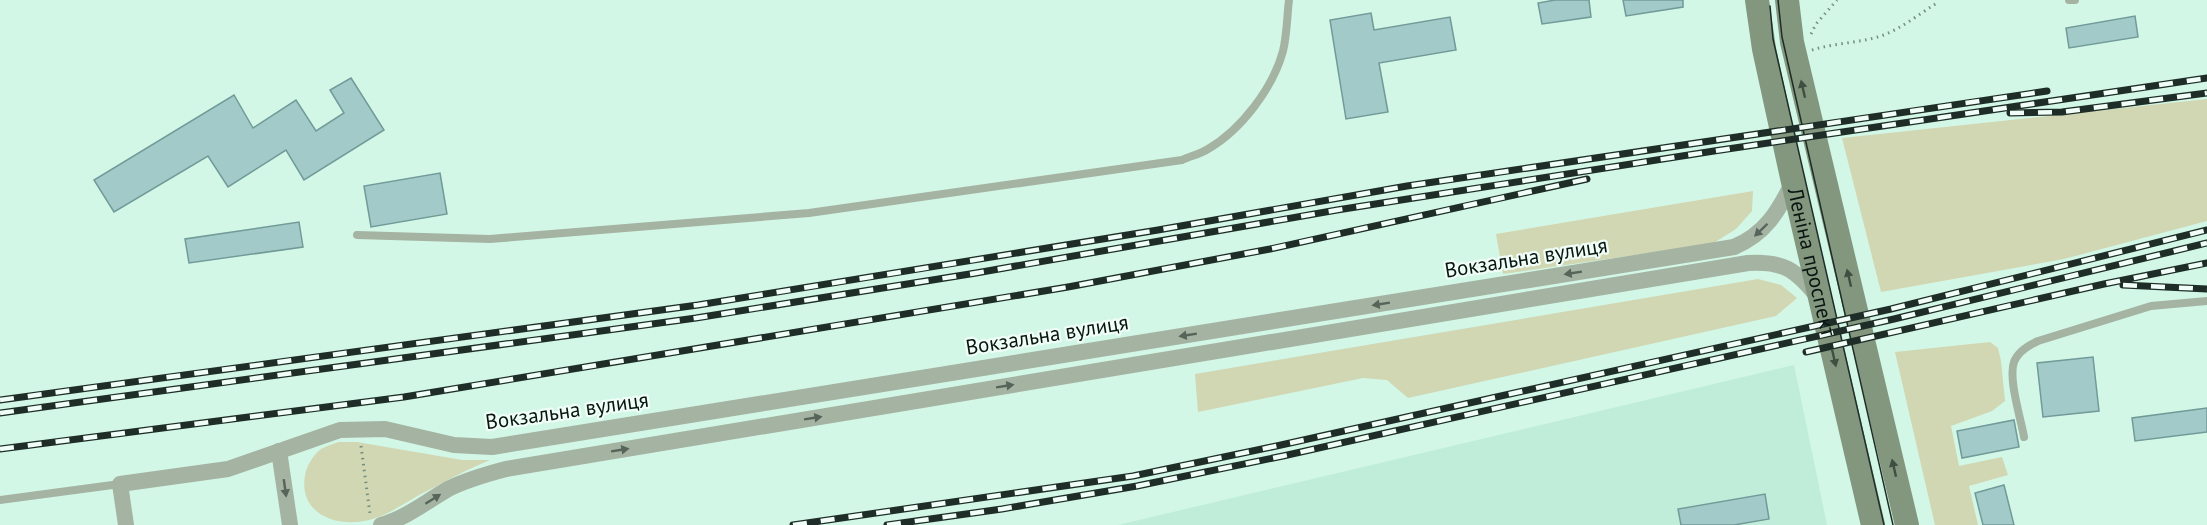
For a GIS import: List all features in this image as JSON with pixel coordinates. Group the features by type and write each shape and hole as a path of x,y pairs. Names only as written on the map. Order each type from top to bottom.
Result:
{"main road":[{"name":"Леніна проспект","path":"1757,0 1764,49 1793,182 1873,525"},
{"name":"Леніна проспект","path":"1786,0 1801,46"},
{"name":"Леніна проспект","path":"1802,0 1797,14 1801,46 1907,525"}],"street":[{"name":"Вокзальна вулиця","path":"120,484 228,469 340,430 385,429 453,445 492,447 1734,247 1760,233 1783,202 1793,182"},
{"name":"Вокзальна вулиця","path":"376,520 406,516 450,489 478,477 506,469 1748,263 1780,264 1802,278 1821,301"},
{"path":"279,451 290,525"},
{"path":"120,484 126,525"}],"lane":[{"path":"357,235 490,239 797,214 1182,160 1206,151 1225,138 1244,120 1269,84 1283,51 1289,0"},
{"path":"2069,0 2075,0"},
{"path":"2024,437 2013,376 2014,363 2019,354 2028,346 2038,340 2151,306 2207,301"},
{"path":"0,500 120,484"}],"path":[{"path":"1801,46 1878,37 1937,3"},
{"path":"359,429 376,520"}],"shaded area":[{"path":"2207,99 2207,221 2064,259 1881,292 1842,138"},
{"path":"1753,191 1752,211 1736,229 1712,244 1503,274 1496,234"},
{"path":"1758,279 1781,285 1797,298 1776,316 1408,398 1387,380 1363,378 1198,412 1195,374"},
{"path":"1990,342 1998,348 2005,401 1992,411 1951,426 1959,466 2002,457 2008,475 1969,486 1978,525 1935,525 1895,352"},
{"path":"1794,365 1827,525 1118,525"},
{"path":"339,442 357,442 462,460 490,460 381,516 365,521 344,522 333,520 316,510 309,503 304,483 307,468 316,453"}],"building":[{"path":"1555,0 1589,0 1591,17 1542,24 1538,3"},
{"path":"1623,0 1683,0 1683,7 1626,16"},
{"path":"1371,13 1374,30 1450,17 1456,50 1379,63 1388,112 1346,119 1330,20"},
{"path":"2135,16 2138,37 2069,48 2066,28"},
{"path":"351,78 384,130 304,180 286,150 228,187 208,156 114,212 94,180 234,95 253,128 296,100 316,131 344,113 330,90"},
{"path":"440,173 447,214 371,227 364,186"},
{"path":"299,222 303,247 189,263 185,239"},
{"path":"2093,357 2099,411 2043,417 2037,363"},
{"path":"2207,408 2207,432 2135,441 2132,418"},
{"path":"2014,420 2019,447 1962,458 1957,431"},
{"path":"2004,485 2014,525 1983,525 1975,493"},
{"path":"1765,494 1769,519 1734,525 1681,525 1678,509"}],"tram line":[{"path":"1778,0 1782,37 1893,525"},
{"path":"1770,6 1773,39 1884,525"}],"railway":[{"path":"0,413 696,318 976,273 1337,210 2207,78"},
{"path":"0,400 698,305 1158,230 1407,186 2047,91"},
{"path":"2010,113 2062,112 2207,93"},
{"path":"0,449 404,397 1068,287 1270,249 1587,179"},
{"path":"793,525 1133,476 1891,309 2207,230"},
{"path":"887,525 1002,509 1137,486 1283,456 1894,319 2207,243"},
{"path":"1806,352 2104,284 2207,263"},
{"path":"2123,285 2207,289"}]}
